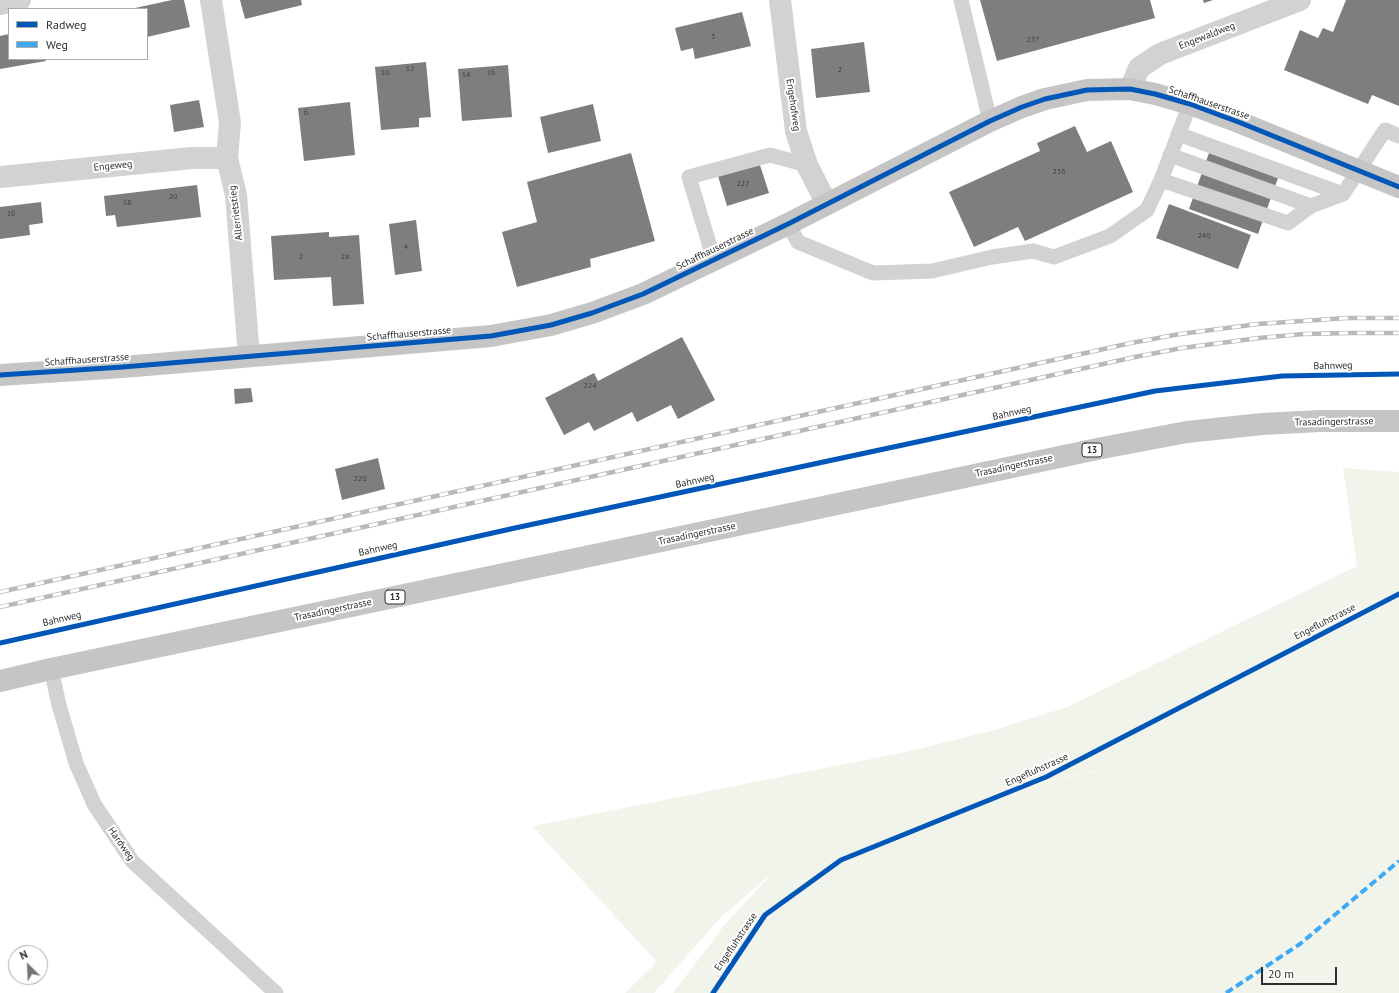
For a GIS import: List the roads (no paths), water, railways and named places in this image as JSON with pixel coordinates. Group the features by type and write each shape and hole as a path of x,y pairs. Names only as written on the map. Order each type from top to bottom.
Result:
{"main road":[{"name":"Schaffhauserstrasse","path":"0,375 124,367 491,336 551,325 592,313 643,294 788,224 990,121 1022,107 1087,90 1130,89 1155,94 1190,104 1399,187"},
{"name":"Trasadingerstrasse","path":"0,681 1102,448 1186,432 1262,424 1320,421 1399,421"}],"street":[{"path":"0,4 20,0"},
{"name":"Allerrietstieg","path":"211,0 230,123 227,158 236,195 249,356"},
{"name":"Engehofweg","path":"780,0 796,131 807,165 826,204"},
{"name":"Engewaldweg","path":"1130,89 1139,68 1160,54 1300,0"},
{"name":"Engeweg","path":"0,177 192,158 227,158"}],"lane":[{"path":"961,0 990,121"},
{"path":"788,224 798,242 873,273 932,270 992,257 1033,251 1054,257 1110,236 1147,210 1161,180 1190,104"},
{"path":"1161,180 1288,223 1311,206 1342,194 1385,130 1399,136"},
{"path":"1178,134 1342,194"},
{"path":"714,260 689,177 770,155 807,165"},
{"path":"1170,155 1311,206"},
{"name":"Hardweg","path":"51,669 59,705 76,763 94,804 132,861 276,993"}],"railway":[{"path":"0,592 1131,343 1180,334 1258,324 1347,318 1399,318"},
{"path":"0,607 1135,357 1182,348 1259,338 1304,334 1399,333"}]}
